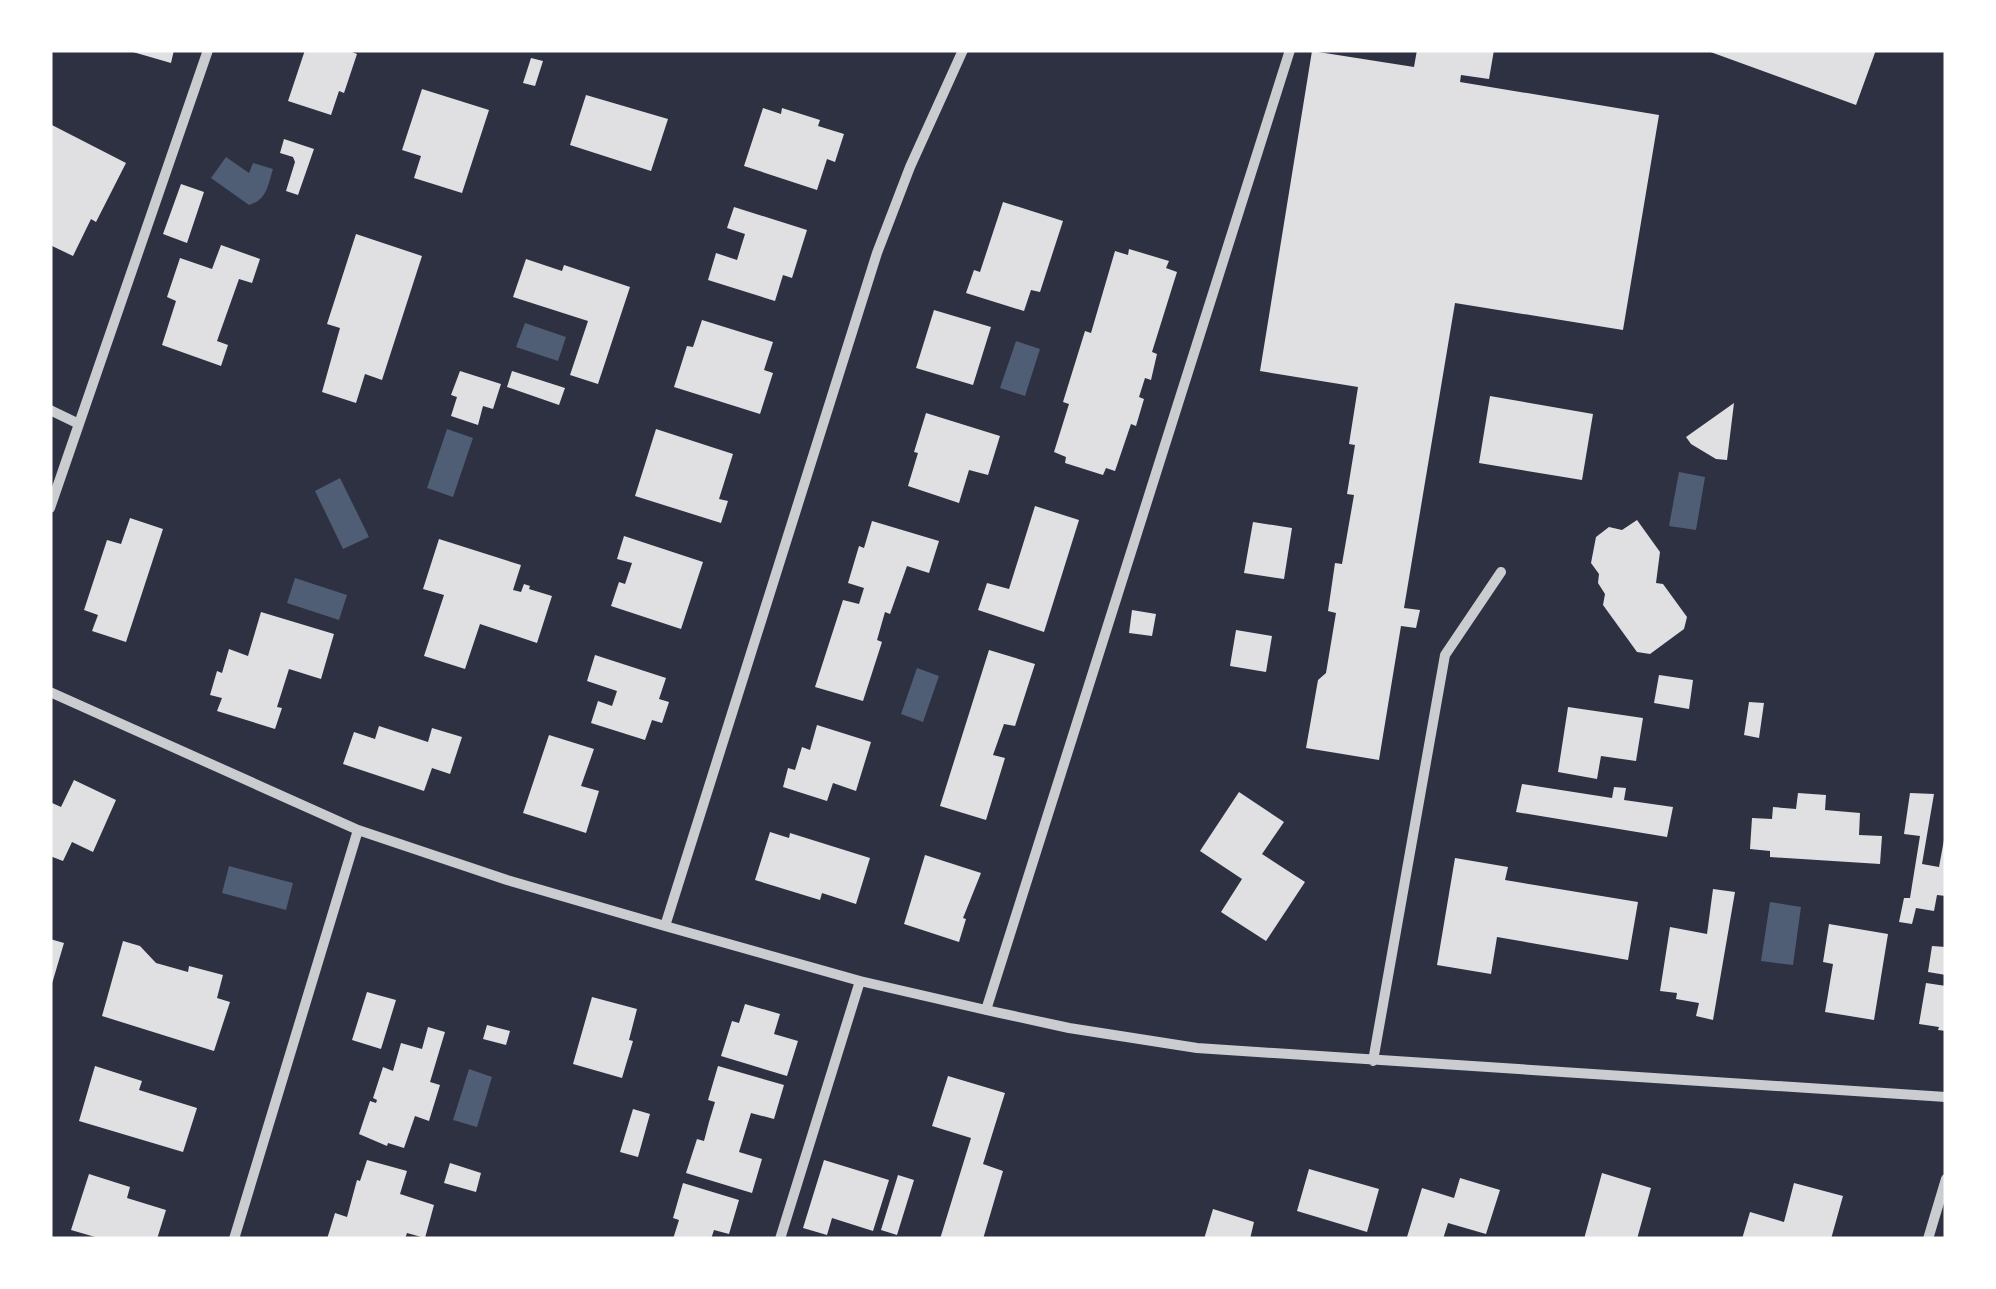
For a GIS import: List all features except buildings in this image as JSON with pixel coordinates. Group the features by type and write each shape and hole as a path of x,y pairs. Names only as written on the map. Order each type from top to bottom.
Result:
{"street":[{"path":"50,508 208,50"},
{"path":"665,926 877,253 910,166 963,50"},
{"path":"986,1010 1290,50"},
{"path":"50,410 79,424"},
{"path":"1374,1061 1446,655 1501,572"},
{"path":"50,692 358,830 507,880 860,981 1069,1028 1198,1048 1946,1098"},
{"path":"234,1239 358,830"},
{"path":"780,1239 860,981"},
{"path":"1928,1239 1946,1179"}],"water":[{"path":"226,157 249,173 253,163 273,169 260,200 249,205 211,178"},
{"path":"525,323 566,337 558,361 516,347"},
{"path":"1016,341 1040,349 1025,396 1000,388"},
{"path":"447,429 473,438 453,497 427,488"},
{"path":"1679,472 1705,477 1696,530 1669,526"},
{"path":"340,478 369,537 343,549 315,491"},
{"path":"295,578 347,595 339,620 287,603"},
{"path":"917,668 939,676 923,722 901,714"},
{"path":"229,866 293,883 286,910 222,893"},
{"path":"1770,902 1801,907 1793,965 1761,961"},
{"path":"469,1069 492,1077 477,1127 453,1120"}]}
